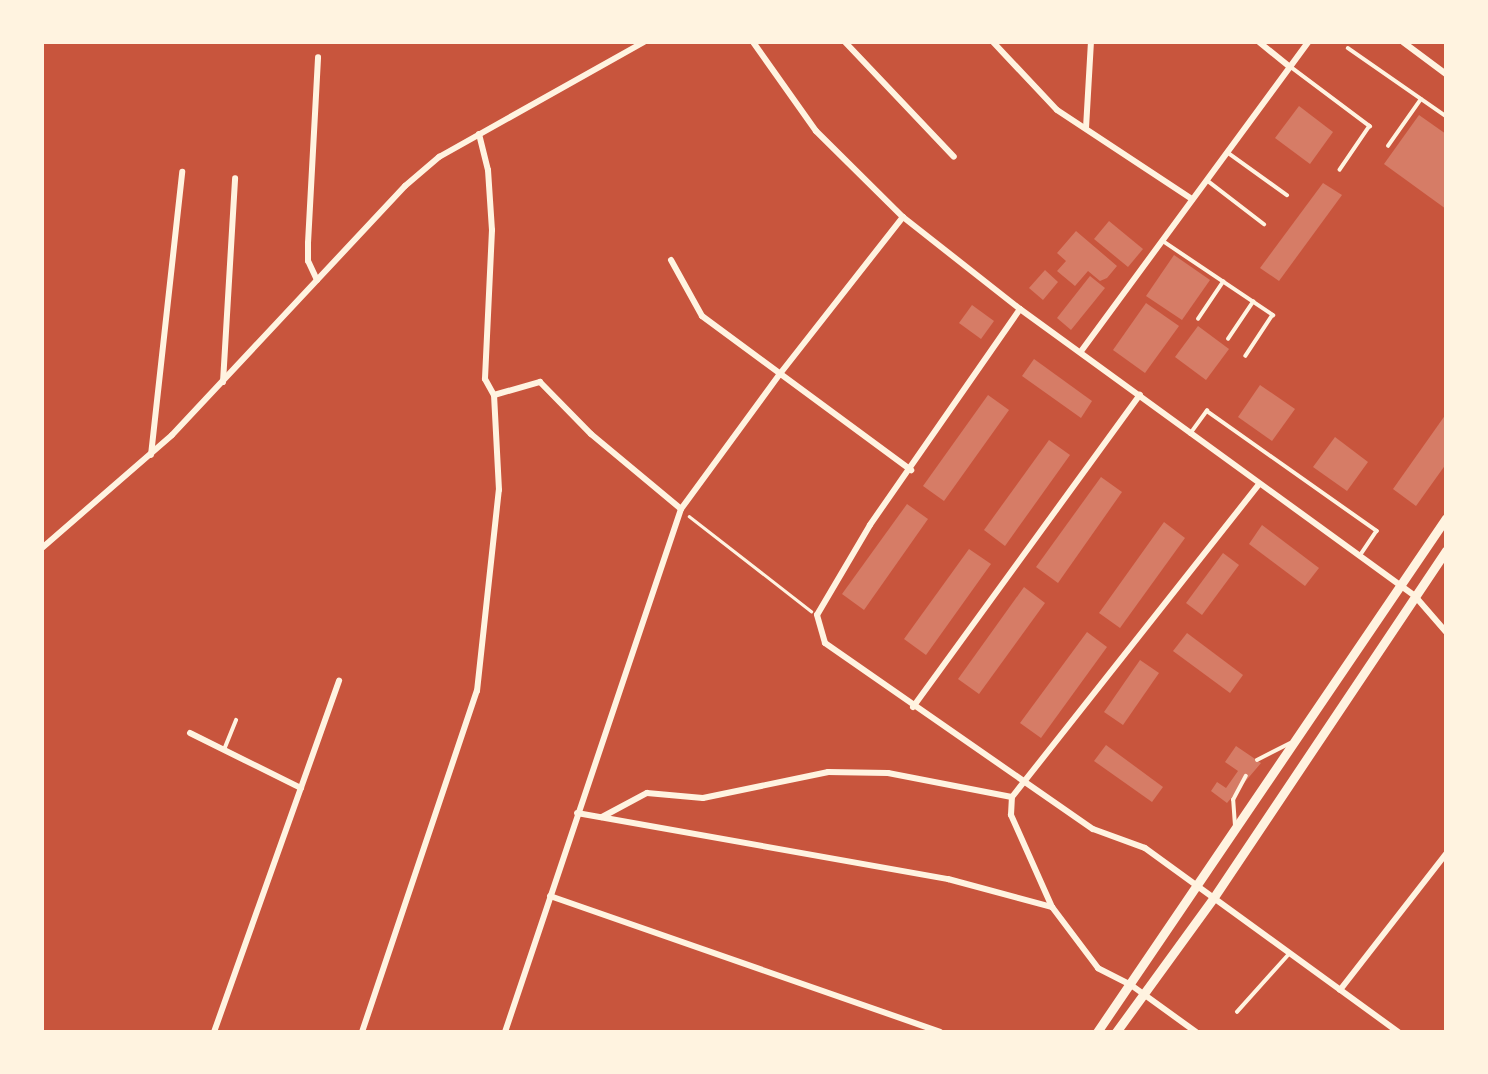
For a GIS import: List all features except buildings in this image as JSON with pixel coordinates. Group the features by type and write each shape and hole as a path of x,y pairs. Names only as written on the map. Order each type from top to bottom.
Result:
{"main road":[{"path":"1116,1032 1137,990 1198,886 1446,518"},
{"path":"1097,1032 1137,990 1214,897 1446,551"}],"street":[{"path":"42,548 151,455 223,382 405,186 439,157 644,42"},
{"path":"753,42 816,131 903,217 1020,309 1082,350 1258,485 1401,585 1414,595 1446,632"},
{"path":"845,42 954,157"},
{"path":"993,42 1057,110 1192,199"},
{"path":"1086,128 1091,42"},
{"path":"1259,42 1289,66"},
{"path":"1082,350 1308,42"},
{"path":"1403,42 1446,74"},
{"path":"317,281 308,261 308,243 318,57"},
{"path":"362,1032 477,691 499,490 494,395 485,379 492,230 488,170 479,134"},
{"path":"151,455 182,172"},
{"path":"223,382 235,178"},
{"path":"505,1032 681,509 779,375 903,217"},
{"path":"671,260 702,316 911,470"},
{"path":"1020,309 911,470 870,525 817,615 825,643 1093,829 1145,848 1398,1032"},
{"path":"494,395 540,382 591,434 681,509"},
{"path":"914,707 1140,396"},
{"path":"1196,1032 1137,990 1103,974 1052,907 1011,816 1012,797 1258,485"},
{"path":"214,1032 339,681"},
{"path":"190,733 301,788"},
{"path":"601,817 647,793 703,798 828,772 888,773 1012,797"},
{"path":"577,813 948,879 1052,907"},
{"path":"1340,989 1446,854"},
{"path":"550,896 940,1032"}],"lane":[{"path":"1348,48 1446,117"},
{"path":"1289,66 1370,126 1340,170"},
{"path":"1388,146 1421,99"},
{"path":"1227,152 1287,195"},
{"path":"1206,180 1265,224"},
{"path":"1161,240 1273,315 1246,356"},
{"path":"1198,319 1223,282"},
{"path":"1228,338 1253,302"},
{"path":"1190,434 1207,411 1377,531 1359,556"},
{"path":"225,750 236,720"},
{"path":"1257,760 1275,747 1292,743"},
{"path":"1236,827 1233,800 1246,776"},
{"path":"1237,1012 1290,953"}],"path":[{"path":"681,509 817,615"}]}
